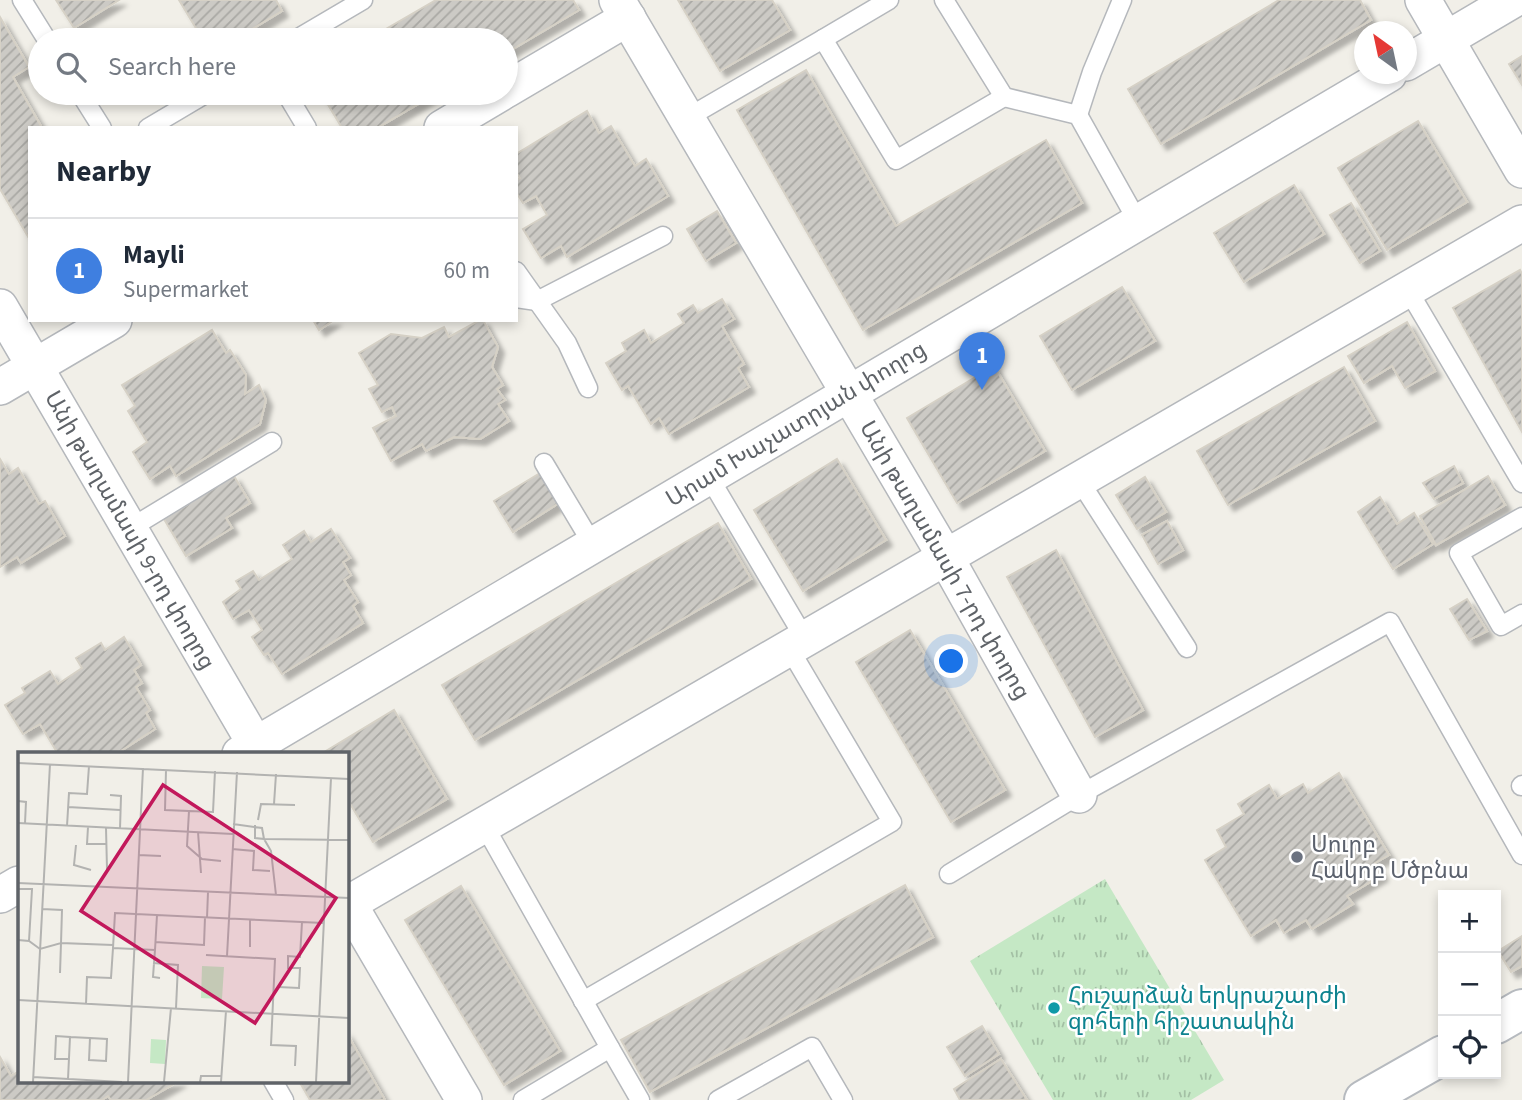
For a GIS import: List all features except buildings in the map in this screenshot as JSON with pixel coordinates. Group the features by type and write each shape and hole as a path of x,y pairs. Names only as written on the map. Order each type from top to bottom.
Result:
{"street":[{"path":"1423,0 1522,170"},
{"path":"1417,57 1513,0"},
{"path":"518,82 623,9"},
{"name":"Անի թաղամասի 7-րդ փողոց","path":"623,9 946,558 1079,795"},
{"name":"Արամ Խաչատրյան փողոց","path":"252,750 1372,84"},
{"path":"445,126 481,105"},
{"path":"348,901 1522,223"},
{"name":"Անի թաղամասի 9-րդ փողոց","path":"0,307 129,529 252,750"},
{"path":"0,387 111,322"},
{"path":"0,895 18,885"},
{"path":"348,904 464,1100"},
{"path":"1501,1021 1522,1009"},
{"path":"1364,1100 1438,1058"}],"lane":[{"path":"22,0 40,28"},
{"path":"315,28 363,0"},
{"path":"687,118 889,0"},
{"path":"944,0 1004,97"},
{"path":"1077,115 1122,0"},
{"path":"823,39 896,160 1004,97 1077,115 1138,222"},
{"path":"88,105 101,126"},
{"path":"151,126 186,105"},
{"path":"293,105 306,126"},
{"path":"518,298 537,301 663,236"},
{"path":"518,274 567,343 588,388"},
{"path":"1408,289 1522,483"},
{"path":"129,529 272,442"},
{"path":"544,463 593,545"},
{"path":"583,1001 892,822 709,477"},
{"path":"1079,480 1187,648"},
{"path":"1522,517 1459,554 1501,626 1522,614"},
{"path":"949,874 1079,795 1390,622 1522,855"},
{"path":"484,825 640,1100"},
{"path":"718,1100 812,1047 843,1100"},
{"path":"523,1100 610,1048"},
{"path":"274,1082 284,1100"}],"green space":[{"path":"1105,879 1224,1080 1191,1100 1053,1100 970,961"}],"place":[{"name":"Mayli","path":"982,390"},
{"name":"Սուրբ Հակոբ Մծբնա","path":"1297,857"},
{"name":"Հուշարձան երկրաշարժի զոհերի հիշատակին","path":"1054,1008"}]}
